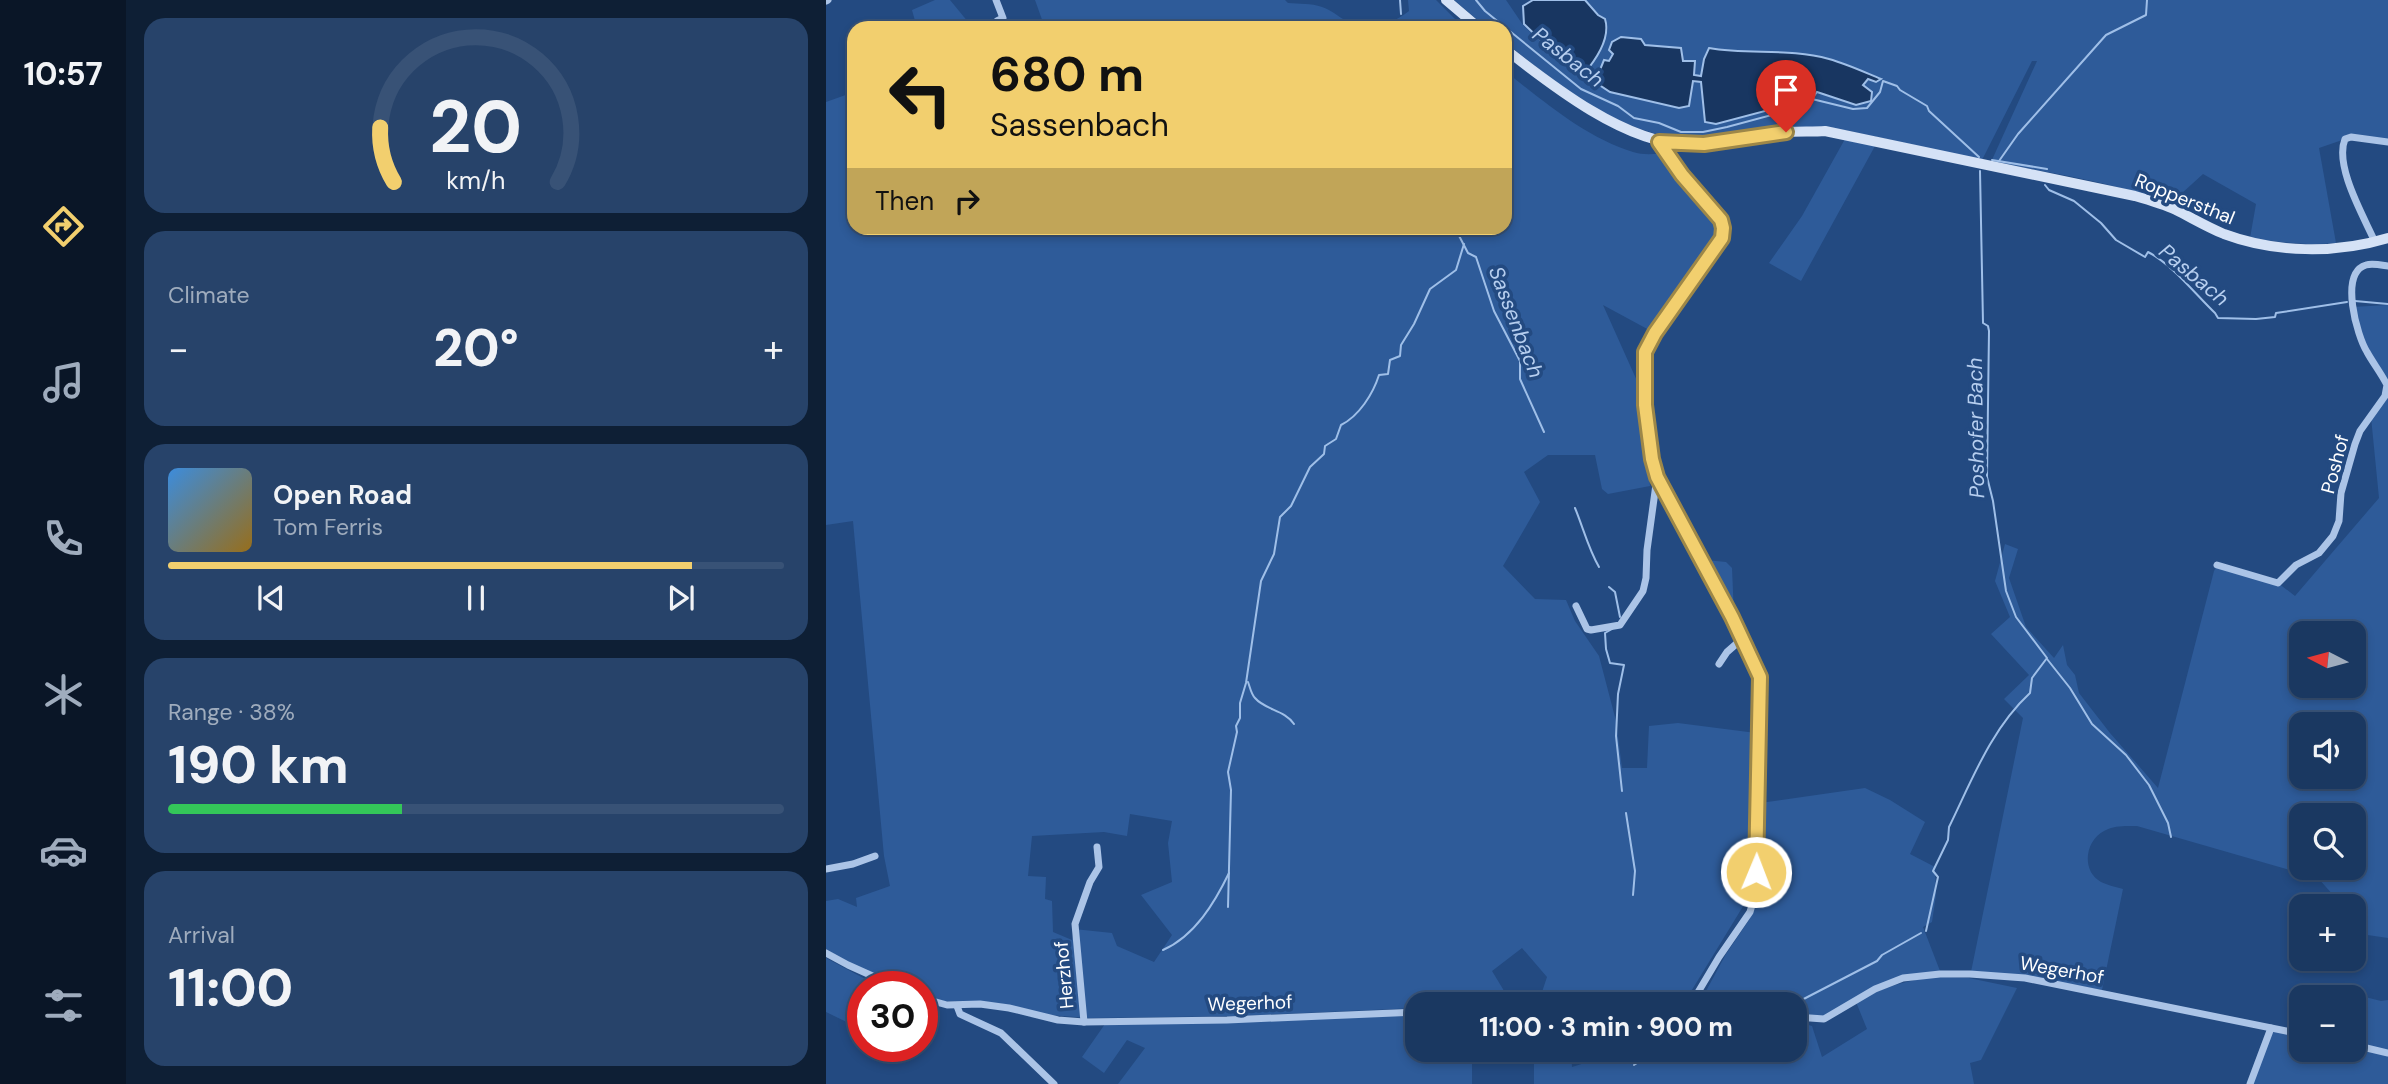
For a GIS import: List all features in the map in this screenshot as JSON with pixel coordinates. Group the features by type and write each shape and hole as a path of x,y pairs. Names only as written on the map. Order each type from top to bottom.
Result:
{"main road":[{"path":"1446,0 1471,21"},
{"name":"Roppersthal","path":"1512,53 1571,97 1622,127 1659,142 1704,144 1786,132 1825,131 2135,196 2175,210 2224,234 2267,246 2336,248 2384,240"}],"street":[{"path":"996,0 1003,18 997,21"},
{"name":"Roppersthal","path":"2384,240 2350,185 2342,147 2345,139 2351,137 2388,142"},
{"path":"1659,142 1682,175 1721,220 1723,228 1722,238 1655,333 1645,352 1645,405 1652,459 1657,477 1743,638 1760,677 1756,891 1750,912 1698,992"},
{"name":"Poshof","path":"2217,565 2278,583 2295,565 2319,553 2333,536 2339,521 2342,493 2357,438 2385,396 2387,385 2359,335 2352,307 2353,285 2362,267 2371,264 2388,266"},
{"path":"1576,606 1587,629 1620,625 1627,617 1643,591 1646,578 1657,477"},
{"path":"1719,664 1743,638"},
{"name":"Herzhof","path":"1084,1022 1075,924 1090,882 1099,867 1097,847"},
{"path":"826,869 875,856"},
{"path":"826,953 861,971"},
{"name":"Wegerhof","path":"1807,1018 1824,1019 1875,989 1903,978 1970,974 2025,978 2289,1032"},
{"path":"938,1003 957,1006 960,1014 1001,1033 1054,1084"},
{"name":"Wegerhof","path":"957,1006 980,1004 1058,1020 1084,1022 1405,1013"},
{"path":"2250,1084 2271,1028"},
{"path":"2366,1048 2388,1053"}],"shaded area":[{"path":"935,0 950,0 967,21 915,21 912,10"},
{"path":"1035,0 1285,0 1288,3 1322,7 1346,21 1042,21"},
{"path":"1408,0 1436,0 1457,21 1391,21 1409,11"},
{"path":"1454,0 1506,0 1523,25 1570,70 1583,76 1606,37 1608,28 1585,0 2388,0 2388,142 2351,137 2319,148 2336,243 2325,244 2250,238 2256,204 2203,174 2170,204 2104,184 1991,162 2037,61 2032,61 1982,160 1845,130 1685,140 1658,134 1610,116 1546,75 1512,48 1512,21 1479,21","holes":["1645,45 1681,48 1683,61 1695,61 1694,75 1701,76 1704,59 1728,51 1798,54 1828,58 1880,78 1868,78 1862,85 1871,100 1856,105 1817,92 1814,96 1803,95 1791,104 1716,123 1703,108 1701,82 1693,80 1689,106 1679,108 1610,92 1605,60 1609,62 1614,53"]},
{"path":"1512,77 1566,118 1599,138 1636,153 1659,154 1715,220 1716,239 1651,331 1603,305 1642,392 1650,486 1608,494 1602,489 1595,455 1548,455 1524,472 1540,502 1503,566 1535,599 1566,600 1575,621 1599,656 1616,721 1622,768 1647,768 1649,726 1678,723 1756,733 1753,890 1691,992 1542,992 1547,977 1522,948 1492,971 1505,992 1405,992 1405,1009 1239,1016 1090,1018 1048,1015 998,1003 938,999 938,971 864,971 826,949 826,901 838,899 857,907 856,898 890,886 884,856 853,521 826,525 826,102 847,94 847,235 1512,235","holes":["1130,814 1172,821 1168,843 1172,882 1141,895 1172,935 1154,962 1117,946 1112,933 1074,929 1072,940 1053,932 1052,901 1045,899 1046,877 1028,876 1032,836 1104,832 1127,836"]},
{"path":"1845,139 1875,146 1801,281 1769,263 1802,216"},
{"path":"2388,305 2388,938 2366,935 2366,894 2332,894 2320,880 2366,880 2366,803 2289,803 2289,870 2137,826 2108,829 2098,836 2089,849 2090,871 2103,883 2123,889 2102,990 2029,977 1971,972 2023,718 2004,699 2029,675 1991,634 2010,617 1995,581 2005,544 2018,549 2009,578 2026,627 2054,658 2063,645 2067,665 2075,675 2079,693 2158,788 2217,565 2278,583 2295,596 2379,498 2371,417 2387,385 2366,351 2352,307"},
{"path":"1706,560 1726,562 1732,568 1734,616"},
{"path":"1865,788 1925,822 1910,854 1935,867 1936,895 1932,922 1923,927 1940,971 1915,974 1822,1017 1807,1016 1807,992 1705,992 1749,920 1757,898 1760,803"},
{"path":"826,958 850,971 847,971 847,1022 826,1012"},
{"path":"1932,977 1969,978 2017,988 1981,1060 1970,1063 1974,1084 1534,1084 1534,1062 1572,1062 1572,1067 1588,1062 1807,1062 1807,1024 1812,1026 1822,1057 1867,1029 1856,1002 1874,993"},
{"path":"2366,997 2388,1000 2388,1050 2366,1045"},
{"path":"1405,1015 1405,1062 1472,1062 1472,1084 1118,1084 1145,1048 1127,1040 1104,1073 1082,1057 1105,1024"},
{"path":"2276,1031 2289,1034 2289,1062 2366,1062 2366,1048 2388,1053 2388,1084 2252,1084 2272,1033"}],"water":[{"path":"1533,0 1585,0 1605,19 1604,41 1583,75 1571,69 1524,24 1523,6"},
{"path":"1621,37 1641,39 1645,45 1681,48 1683,61 1695,61 1694,75 1701,76 1709,48 1814,56 1842,63 1881,79 1876,82 1868,79 1863,85 1872,92 1871,101 1856,105 1817,92 1814,96 1803,95 1791,104 1716,124 1705,122 1701,82 1693,81 1689,106 1679,108 1610,92 1595,82 1604,60 1609,61 1613,54 1609,50 1612,42"}],"waterway":[{"name":"Sassenbach","path":"1400,0 1401,14"},
{"name":"Pasbach","path":"1476,0 1497,21"},
{"path":"1999,161 2018,134 2106,35 2146,15 2147,0"},
{"name":"Pasbach","path":"1512,33 1581,89 1618,106 1634,118 1659,123 1681,132 1703,132 1727,127 1794,109 1812,99 1853,109 1867,108 1880,92 1883,81 1897,86 1927,106 1929,111 1979,157"},
{"name":"Pasbach","path":"1992,160 2047,169"},
{"name":"Poshofer Bach","path":"1926,931 1938,877 1933,871 1948,840 1949,827 1993,739 2016,707 2030,693 2032,678 2047,658 2016,617 2006,591 1987,477 1989,331 1988,326 1983,323 1980,171"},
{"name":"Pasbach","path":"2045,185 2049,190 2074,201 2101,223 2116,240 2145,257 2148,252 2166,264 2218,318 2275,317 2276,313 2347,302"},
{"name":"Sassenbach","path":"1459,235 1468,253 1476,257 1494,311 1520,361 1520,379 1544,432"},
{"path":"1228,907 1231,790 1228,772 1236,726 1240,718 1240,703 1246,683 1261,581 1274,554 1280,517 1291,506 1310,467 1324,454 1325,446 1336,439 1341,425 1354,416 1364,404 1379,375 1388,374 1390,360 1400,356 1401,345 1430,289 1456,270 1464,244"},
{"name":"Pasbach","path":"2355,301 2388,304"},
{"name":"Sassenbach","path":"1575,508 1599,567"},
{"name":"Sassenbach","path":"1609,587 1615,592 1620,617"},
{"name":"Sassenbach","path":"1612,629 1605,633 1610,663 1624,665 1618,694 1616,736 1622,791"},
{"path":"2047,659 2070,688 2092,724 2126,755 2149,785 2168,823 2171,837"},
{"path":"1248,682 1252,695 1259,702 1286,716 1294,724"},
{"path":"1626,813 1635,871 1633,895"},
{"path":"1163,950 1185,936 1203,917 1229,873"},
{"name":"Poshofer Bach","path":"1807,997 1877,961 1882,955 1921,933"},
{"name":"Poshofer Bach","path":"1634,1065 1639,1062"}],"route":[{"path":"1756,872 1760,677 1732,617 1657,477 1645,405 1645,352 1655,333 1722,238 1723,228 1721,220 1667,157 1659,142 1704,144 1786,132"}]}
